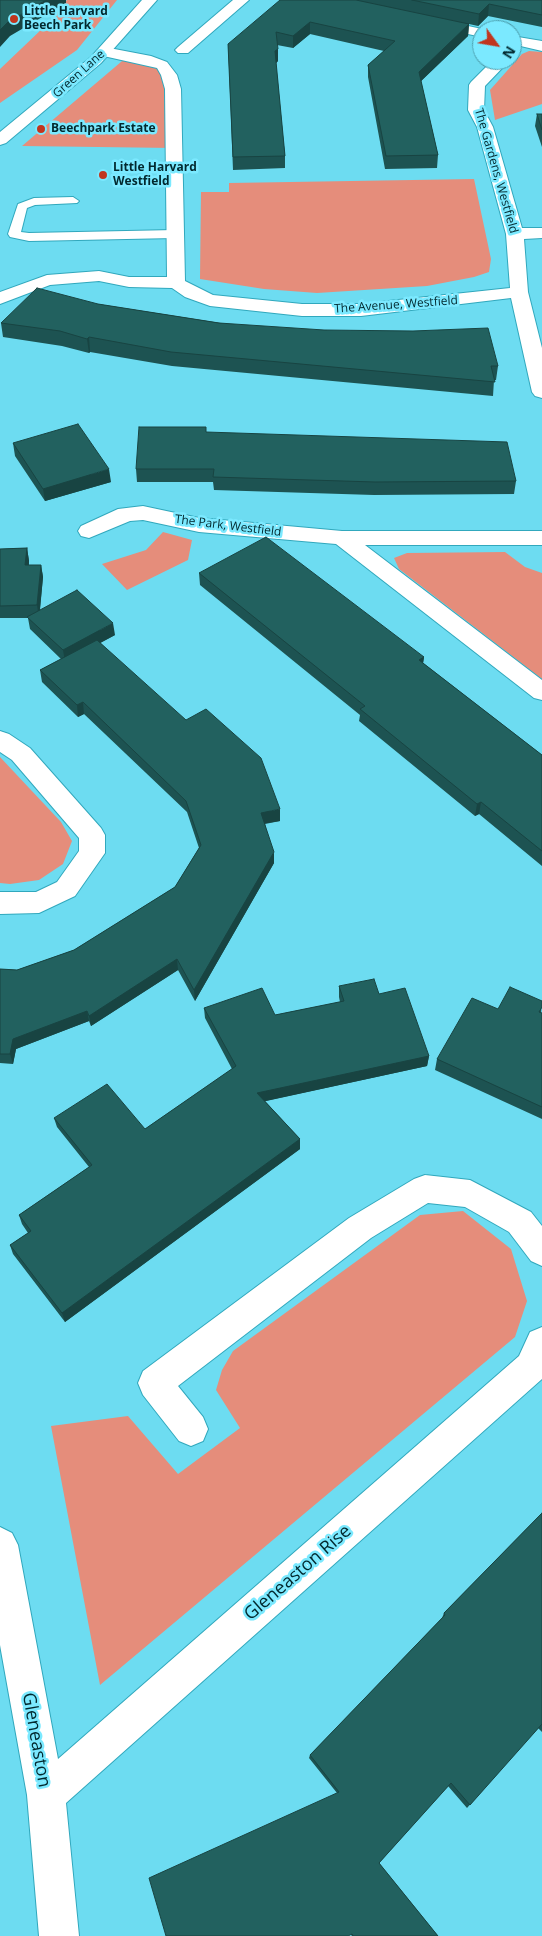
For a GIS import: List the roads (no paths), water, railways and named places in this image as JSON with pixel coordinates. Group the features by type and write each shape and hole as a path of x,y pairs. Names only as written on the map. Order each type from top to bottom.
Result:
{"street":[{"name":"Green Lane","path":"0,140 58,93 104,52 150,0"},
{"path":"183,50 242,0"},
{"path":"414,19 472,31"},
{"path":"522,45 542,46"},
{"path":"104,52 152,61 162,65 169,75 173,89 176,283"},
{"name":"The Gardens, Westfield","path":"492,70 477,85 476,110 485,127 515,234 519,292"},
{"path":"515,234 542,233"},
{"name":"The Avenue, Westfield","path":"0,298 47,280 99,276 129,282 176,283 192,293 210,300 302,310 361,310 519,292"},
{"path":"519,292 542,392"},
{"name":"The Park, Westfield","path":"90,531 126,514 143,513 198,525 342,538 542,538"},
{"path":"342,538 542,692"},
{"path":"0,740 21,754 92,835 92,853 66,889 39,902 0,903"},
{"path":"192,1430 155,1383 360,1228 424,1189 470,1194 520,1222 542,1252"},
{"name":"Gleneaston Rise","path":"46,1796 531,1367 542,1343"},
{"name":"Gleneaston","path":"0,1545 46,1796 59,1936"}],"lane":[{"path":"73,201 34,202 22,206 14,234 29,237 175,234"}],"place":[{"name":"Little Harvard Beech Park","path":"14,19"},
{"name":"Beechpark Estate","path":"41,129"},
{"name":"Little Harvard Westfield","path":"103,175"}]}
